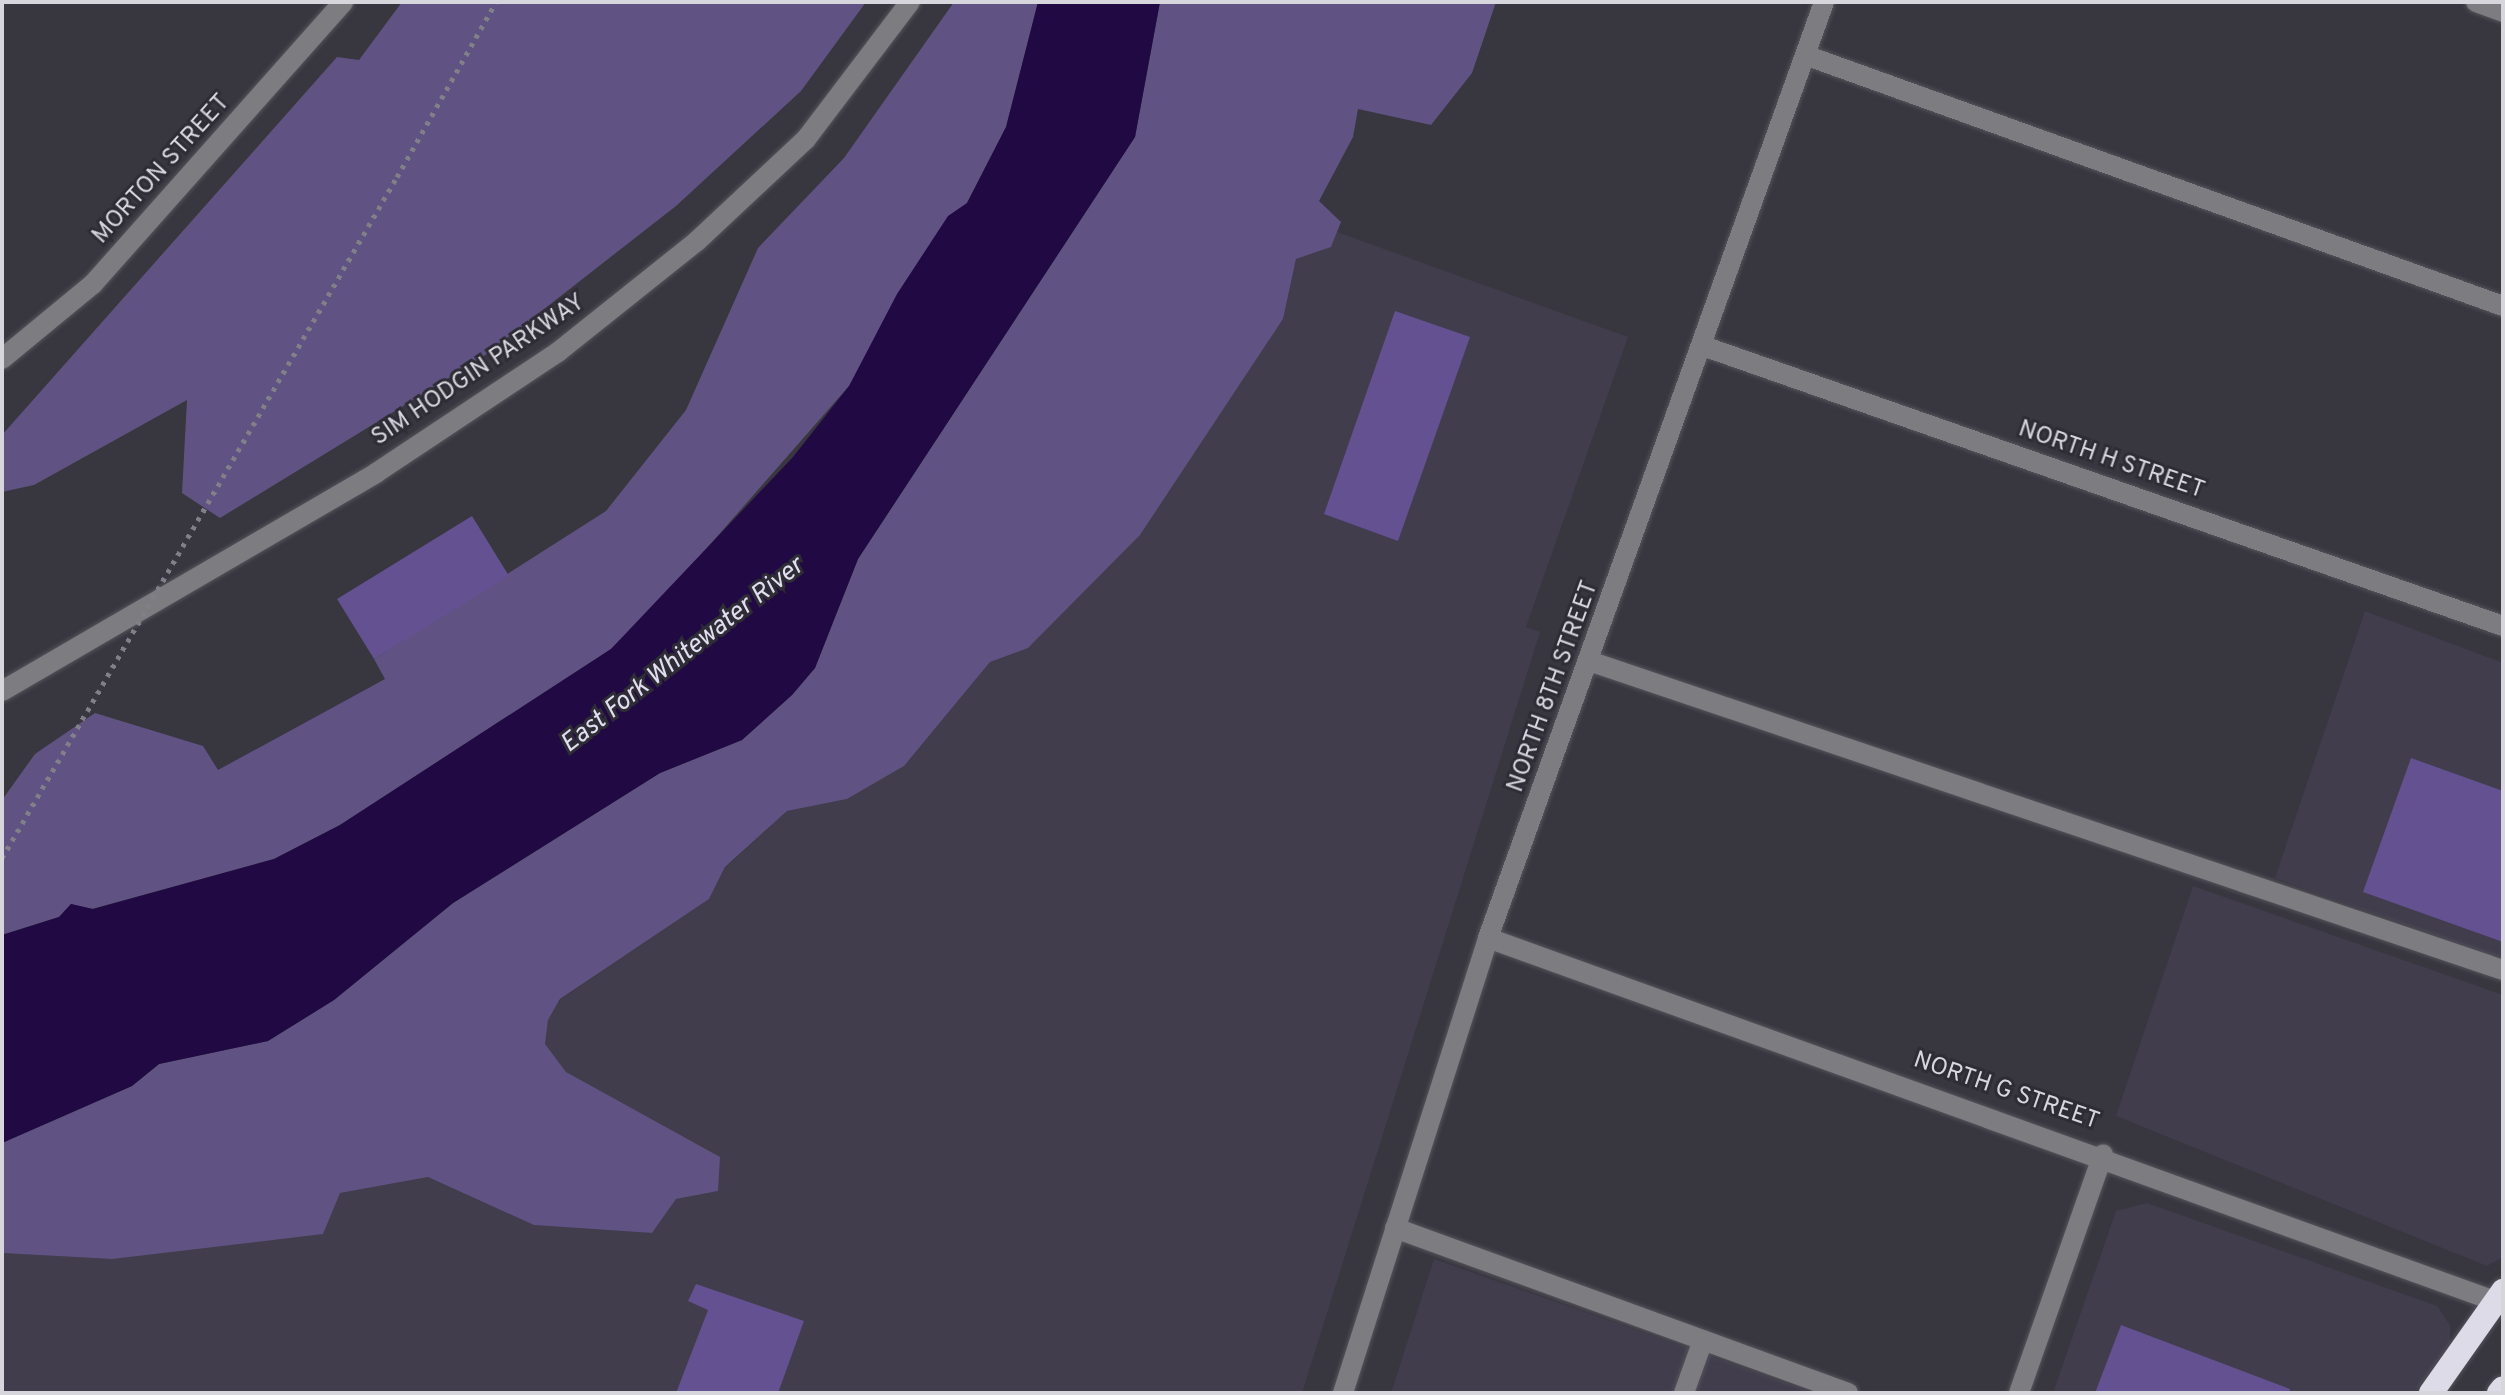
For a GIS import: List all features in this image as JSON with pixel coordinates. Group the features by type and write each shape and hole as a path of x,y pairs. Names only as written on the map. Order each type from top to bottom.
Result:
{"highway":[{"path":"2431,1393 2501,1298"},
{"path":"2499,1393 2503,1388"}],"street":[{"name":"MORTON STREET","path":"3,356 93,284 343,2"},
{"name":"SIM HODGIN PARKWAY","path":"2,691 376,473 617,307 806,139 910,2"},
{"name":"NORTH 8TH STREET","path":"1343,1393 1488,938 1592,662 1824,2"},
{"path":"2476,2 2503,12"},
{"path":"1805,55 2503,306"},
{"name":"NORTH H STREET","path":"1703,346 2503,626"},
{"path":"1592,662 2503,970"},
{"name":"NORTH G STREET","path":"1488,938 2103,1154 2501,1298"},
{"path":"2019,1393 2103,1154"},
{"path":"1395,1228 1848,1393"},
{"path":"1684,1393 1703,1340"}],"path":[{"path":"2,858 496,2"}],"shaded area":[{"path":"402,2 866,2 801,91 676,206 480,359 220,518 182,493 187,400 34,485 2,492 2,435 337,57 359,60"},
{"path":"954,2 1038,2 1006,127 967,203 849,386 665,596 611,649 340,825 274,859 92,909 71,904 59,917 2,935 2,800 35,754 95,713 203,746 218,770 385,679 374,659 606,511 686,410 758,248 844,158"},
{"path":"1160,2 1496,2 1472,73 1431,125 1358,109 1353,137 1319,201 1341,222 1331,247 1296,259 1283,319 1140,535 1028,648 990,662 904,766 847,799 787,811 725,867 709,899 560,999 548,1020 545,1044 566,1072 720,1157 718,1191 676,1199 652,1233 534,1225 428,1177 340,1193 323,1234 112,1259 2,1253 2,1143 132,1086 159,1064 268,1041 334,1000 453,903 660,773 742,740 792,695 815,668 858,559 1135,137"},
{"path":"1337,232 1628,337 1526,627 1540,632 1302,1393 2,1393 2,1253 112,1259 340,1193 428,1177 534,1225 652,1233 676,1199 718,1191 631,1109 566,1072 545,1044 548,1019 561,999 709,899 725,868 787,811 847,799 904,766 990,662 1028,648 1140,535 1283,319 1296,259 1331,247"},
{"path":"2365,611 2503,663 2503,959 2275,878"},
{"path":"2193,886 2503,995 2503,1257 2487,1266 2116,1116"},
{"path":"2147,1203 2437,1306 2450,1325 2450,1344 2414,1393 2053,1393 2116,1211"},
{"path":"1434,1259 1814,1393 1391,1393"}],"water":[{"name":"East Fork Whitewater River","path":"1038,2 1160,2 1135,137 858,559 815,668 792,695 742,740 660,773 453,903 334,1000 268,1041 159,1064 132,1086 2,1143 2,935 59,917 71,904 93,909 274,859 340,825 611,649 793,457 849,386 897,294 948,216 967,203 1006,127"}],"building":[{"path":"1395,311 1470,337 1398,541 1324,514"},
{"path":"472,516 509,576 374,659 337,599"},
{"path":"2411,758 2503,791 2503,942 2363,892"},
{"path":"696,1284 804,1321 778,1393 676,1393 708,1310 688,1301"},
{"path":"2121,1325 2290,1389 2289,1393 2095,1393"}]}
